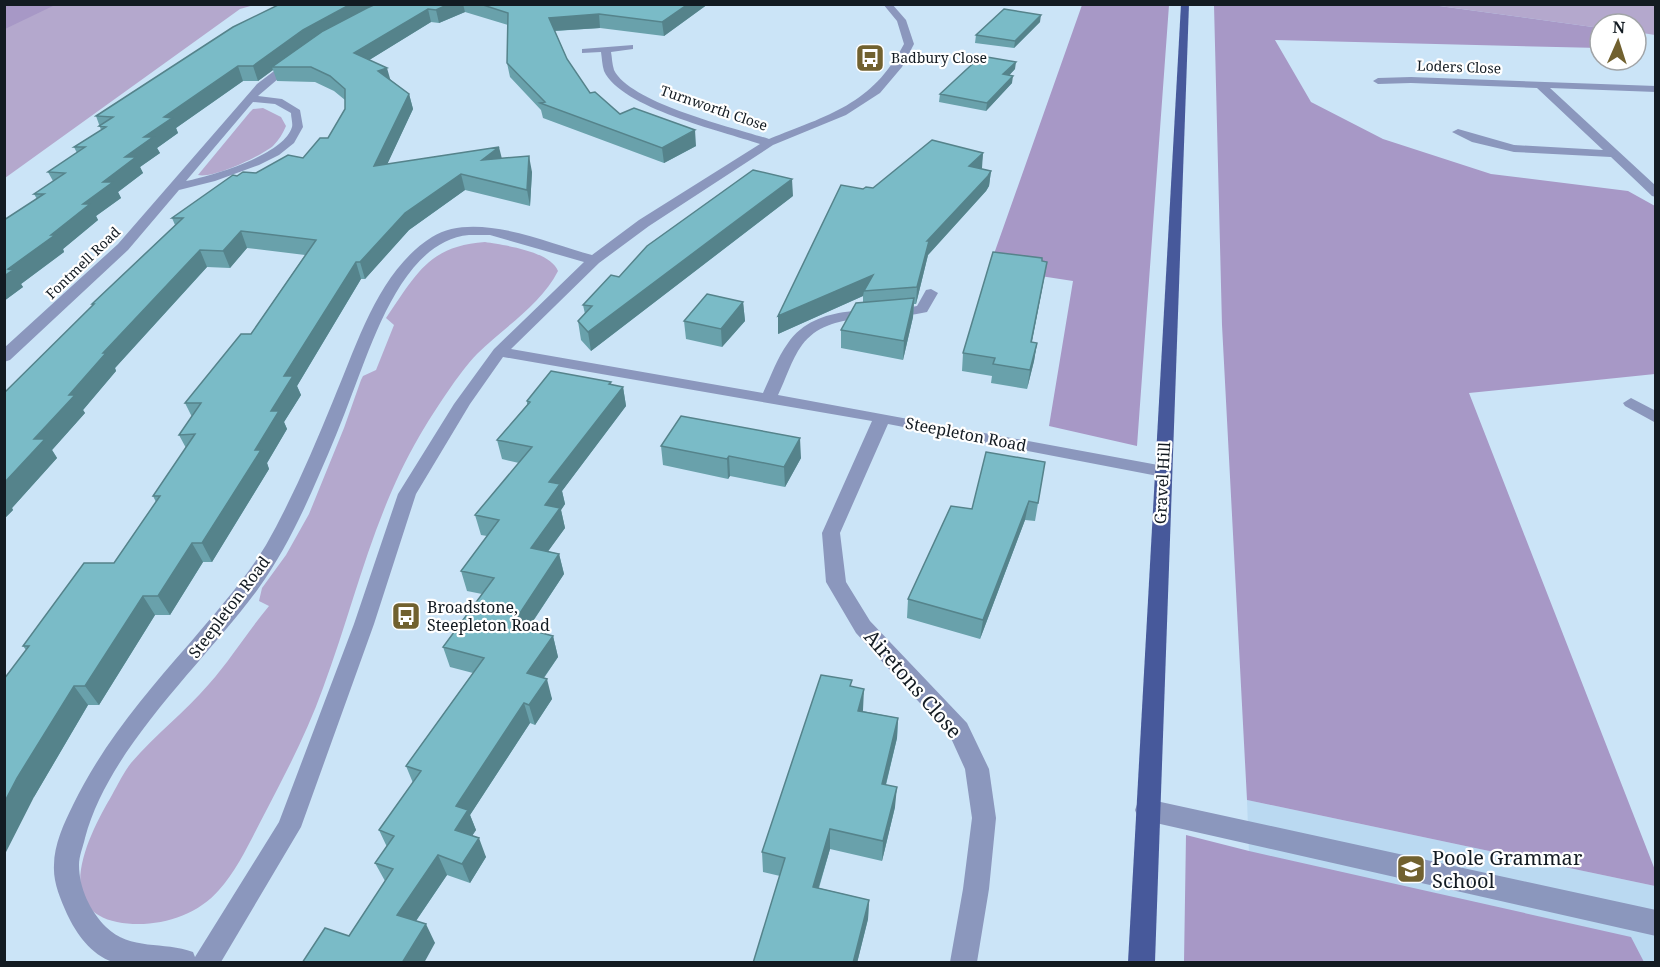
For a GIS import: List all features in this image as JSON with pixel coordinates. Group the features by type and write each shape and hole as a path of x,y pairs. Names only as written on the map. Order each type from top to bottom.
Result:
{"main road":[{"name":"Gravel Hill","path":"1140,963 1185,4"}],"street":[{"path":"206,963 289,827 364,624 407,494 462,404 500,352 594,260 675,201 769,144 842,113 876,90 898,65 909,44 901,20 887,4"},
{"path":"585,51 630,47"},
{"name":"Turnworth Close","path":"605,50 610,73 628,89 651,103 769,144"},
{"name":"Fontmell Road","path":"4,357 123,247 178,186 261,86 302,54"},
{"name":"Loders Close","path":"1377,81 1411,80 1656,89"},
{"path":"1540,85 1656,193"},
{"path":"178,186 202,182 236,170 282,147 294,136 299,124 296,112 278,101 250,99"},
{"path":"1458,132 1492,145 1532,151 1612,154"},
{"name":"Steepleton Road","path":"183,963 138,958 104,944 84,921 69,892 67,861 72,833 102,773 125,739 264,565 306,485 375,317 406,270 425,250 448,235 477,230 491,231 594,260"},
{"path":"768,399 798,340 812,329 844,316 894,314 922,309 932,293"},
{"name":"Steepleton Road","path":"500,352 882,418 1163,471"},
{"path":"1631,402 1656,418"},
{"name":"Airetons Close","path":"882,418 831,533 836,582 863,627 958,730 977,769 984,818 964,963"},
{"path":"1147,810 1656,923"}],"shaded area":[{"path":"5,4 55,4 55,5 5,29"},
{"path":"5,5 254,5 240,9 5,178"},
{"path":"1082,5 1169,5 1137,446 1049,426 1073,281 989,268"},
{"path":"1214,5 1432,5 1588,26 1588,48 1275,40 1311,102 1383,139 1491,174 1628,191 1655,206 1655,374 1469,393 1655,870 1655,886 1247,800 1222,325"},
{"path":"1432,5 1655,5 1655,35 1648,34 1648,12 1588,12 1588,26"},
{"path":"263,108 281,117 286,126 273,146 248,161 225,170 214,174 198,175 250,112 253,109"},
{"path":"485,242 526,250 546,258 558,271 542,295 470,361 420,435 404,465 377,528 311,719 239,862 209,900 198,908 172,919 130,924 117,922 97,914 85,901 80,885 82,867 94,828 131,763 209,684 269,606 259,601 262,588 286,555 309,514 363,376 376,370 394,325 386,318 425,265 450,250"},
{"name":"Poole Grammar School","path":"1247,800 1655,886 1655,962 1253,962"},
{"path":"1186,835 1631,937 1644,962 1184,962"}],"building":[{"path":"280,4 351,4 303,30 253,66 238,66 164,117 172,118 144,137 153,137 125,157 136,157 103,182 113,182 83,204 90,204 51,235 55,235 8,269 13,270 4,276 4,220 44,194 34,194 65,173 48,172 85,147 74,147 106,127 99,126 113,117 96,116 233,27"},
{"path":"376,4 449,4 436,10 428,9 354,53 387,68 378,71 409,94 374,166 499,147 482,160 529,156 527,190 461,174 405,213 360,262 356,262 284,376 293,376 271,411 279,411 255,450 261,450 202,543 192,543 158,596 143,596 85,686 74,686 4,803 4,679 29,646 23,646 84,563 114,563 160,496 153,496 195,434 179,435 201,403 185,403 241,334 251,334 316,240 241,231 223,251 200,250 103,353 106,353 69,395 75,395 34,439 45,439 4,483 4,393 94,304 92,304 183,218 172,218 233,175 237,176 243,172 256,173 288,155 303,158 320,138 328,138 345,109 345,89 330,76 311,67 272,67 323,31"},
{"path":"480,4 688,4 662,22 599,14 549,18 567,59 590,93 595,92 620,114 634,108 695,130 662,148 540,103 545,102 507,63 508,13"},
{"path":"1004,9 1041,15 1015,41 976,35"},
{"path":"981,56 1016,62 1003,74 1013,76 987,103 940,94"},
{"path":"932,140 983,153 969,166 991,171 927,241 929,241 917,287 864,291 873,275 778,316 841,185 863,189 873,188"},
{"path":"753,170 792,179 588,332 578,321 592,306 583,305 611,275 619,277 647,246"},
{"path":"993,252 1042,258 1042,261 1047,262 1031,342 1037,343 1030,370 993,364 995,358 963,353"},
{"path":"707,294 743,302 721,329 684,321"},
{"path":"914,298 904,341 841,330 856,303"},
{"path":"551,371 611,382 609,384 623,387 549,482 560,484 545,505 560,508 531,548 559,554 512,625 553,636 527,673 547,679 529,705 524,703 456,806 468,810 455,830 479,838 462,864 438,855 397,915 426,924 402,963 302,963 325,928 349,936 393,869 375,863 394,836 379,830 421,771 406,766 484,658 443,647 494,578 461,571 499,520 475,515 532,447 497,440 530,402 527,401"},
{"path":"681,416 800,438 784,467 661,446"},
{"path":"986,452 1045,462 1038,503 1029,501 983,620 908,599 951,506 972,509"},
{"path":"821,675 852,680 850,686 864,689 858,711 898,718 882,784 897,787 883,841 830,829 813,887 869,900 853,963 753,963 785,858 762,852"}],"place":[{"name":"Badbury Close","path":"870,58"},
{"name":"Broadstone, Steepleton Road","path":"406,616"},
{"name":"Poole Grammar School","path":"1411,869"}]}
